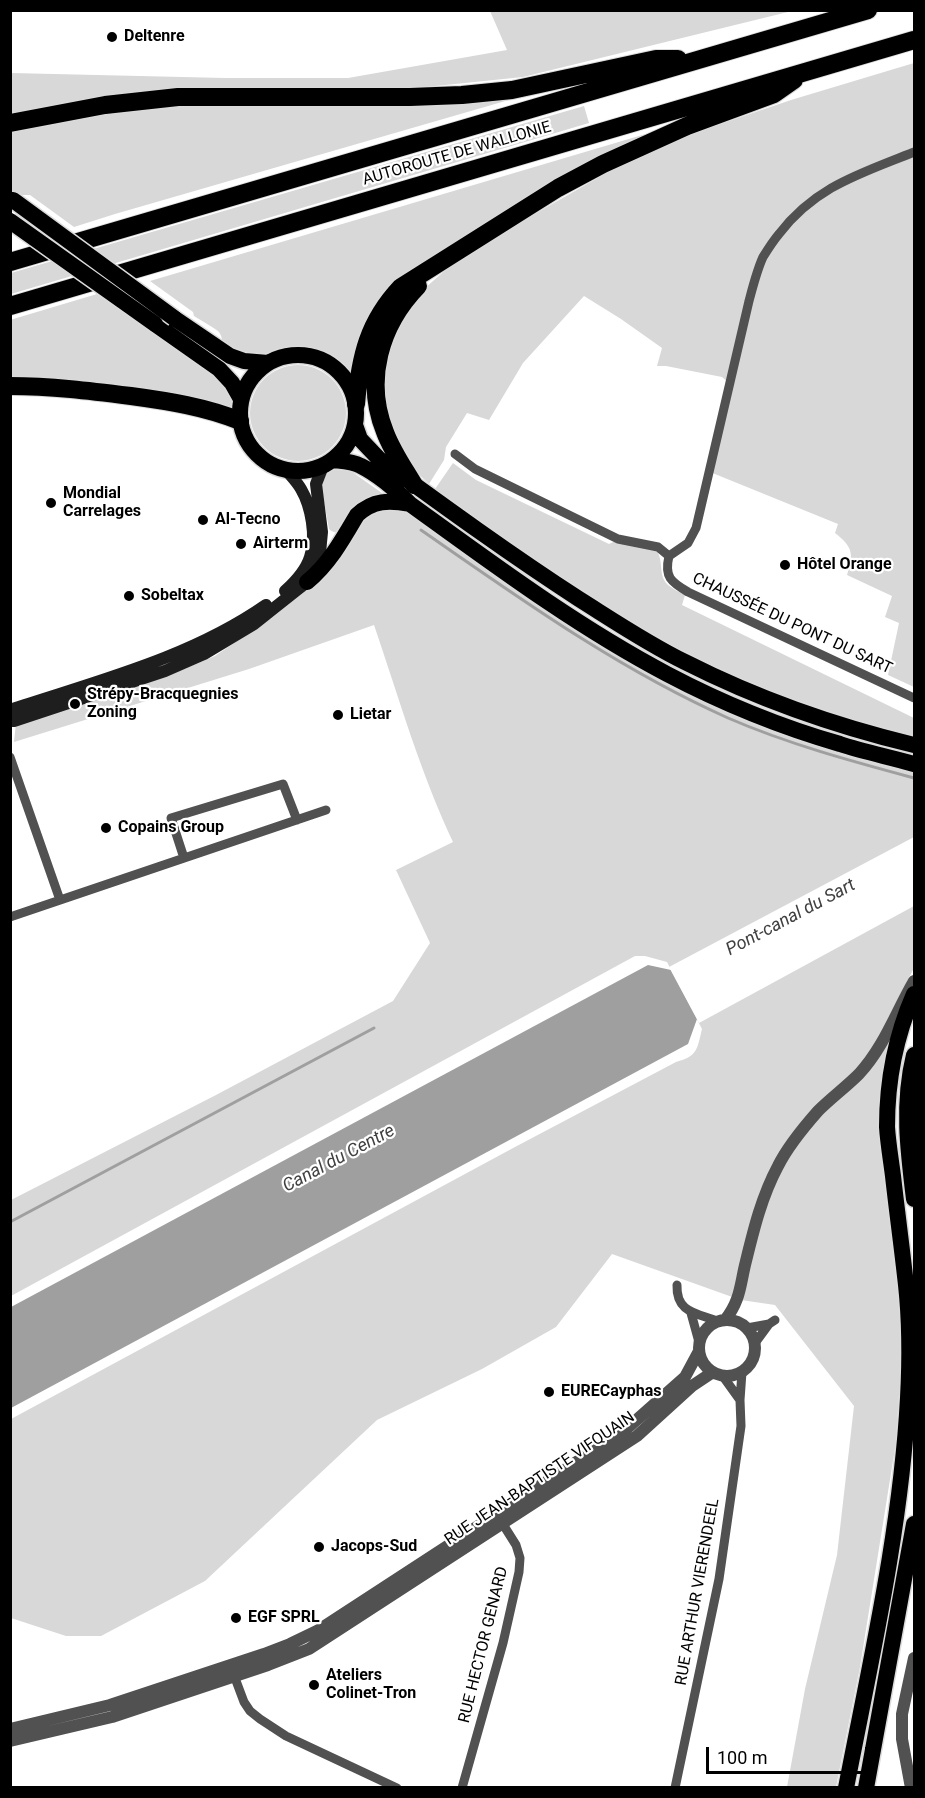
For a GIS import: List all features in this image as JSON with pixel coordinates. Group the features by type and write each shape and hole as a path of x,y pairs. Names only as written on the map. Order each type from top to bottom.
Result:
{"highway":[{"name":"AUTOROUTE DE WALLONIE","path":"10,262 868,10"},
{"name":"AUTOROUTE DE WALLONIE","path":"10,306 915,40"},
{"path":"10,123 105,105 178,97 462,95 512,90 656,59 699,59"},
{"path":"328,463 347,445 355,425 362,355 376,320 387,302 401,287 558,188 603,164 687,126 774,94 807,71"},
{"path":"12,199 174,318 230,356 244,361 268,363"},
{"path":"10,221 219,369 232,383 241,399"},
{"path":"414,485 392,448 379,416 376,391 377,362 382,343 397,312 408,297 449,257"},
{"path":"356,404 345,378 323,360 309,356 281,357 268,363 251,378 241,399 240,422 246,441 259,457 276,467 305,471 328,463 348,461 362,466 410,504 525,586 624,650 668,674 784,726 840,745 915,764"},
{"path":"10,386 94,391 157,400 221,413 240,422"},
{"path":"355,425 360,439 369,450 414,485 535,570 632,633 736,687 844,726 915,745"},
{"path":"307,582 330,559 363,509 385,501 410,504"},
{"path":"846,1788 890,1560 904,1456 909,1333 887,1114 897,1045 915,994"},
{"path":"915,1055 908,1090 907,1123 908,1150 915,1199"},
{"path":"866,1788 915,1524"}],"main road":[{"path":"10,718 14,721 154,675 204,654 254,624 307,582 321,553 322,532 316,484 328,463"},
{"path":"10,710 167,658 233,626 284,592 303,571 310,557 312,541 307,502 300,488 286,470"},
{"path":"10,718 158,667 167,658"}],"street":[{"path":"455,454 475,469 618,539 658,547 669,556 688,543 696,528 747,311 768,248 798,212 822,193 865,172 915,152"},
{"name":"CHAUSSÉE DU PONT DU SART","path":"669,556 667,565 669,578 674,584 915,698"},
{"path":"10,757 60,900"},
{"path":"184,858 171,818 283,784 297,820"},
{"path":"10,917 326,810"},
{"name":"RUE JEAN-BAPTISTE VIFQUAIN","path":"10,1729 110,1705 309,1649 624,1431 685,1377 703,1333 709,1326 721,1320 737,1302 761,1203 779,1164 795,1138 819,1110 859,1074 877,1052 900,1004 915,981"},
{"path":"677,1285 679,1300 691,1313 721,1320 733,1320 747,1328 755,1343 755,1351 753,1359 742,1372"},
{"path":"691,1313 701,1359 706,1367 717,1374 740,1400"},
{"path":"747,1328 772,1322 755,1343"},
{"name":"RUE JEAN-BAPTISTE VIFQUAIN","path":"500,1519 637,1436 692,1386 717,1374 731,1376 742,1372"},
{"name":"RUE ARTHUR VIERENDEEL","path":"675,1788 718,1579 741,1425 742,1372"},
{"name":"RUE HECTOR GENARD","path":"462,1788 503,1643 519,1572 520,1558 516,1545 500,1519"},
{"path":"911,1788 902,1739 902,1714 915,1658"},
{"path":"232,1671 244,1702 260,1719 286,1736 397,1788"},
{"name":"RUE JEAN-BAPTISTE VIFQUAIN","path":"10,1742 112,1717 232,1671"}],"shaded area":[{"path":"490,11 792,11 523,77 416,88 198,87 87,99 11,114 11,73 225,78 348,78 507,50"},
{"path":"914,63 914,687 888,675 899,623 885,617 892,596 847,575 851,556 849,547 835,533 838,524 710,472 729,383 722,377 657,366 662,348 584,296 523,363 489,420 467,413 446,447 444,460 429,484 410,466 389,429 381,376 389,337 425,288 449,267 507,230 627,161 685,136 791,100"},
{"path":"533,93 74,227 30,195 16,195 11,191 11,131 122,109 188,103"},
{"path":"584,106 589,123 11,294 11,273"},
{"path":"649,133 401,280 354,378 332,356 313,348 292,347 253,356 236,351 224,343 218,331 194,316 193,312 150,281"},
{"path":"97,294 144,327 152,329 220,379 229,392 234,410 11,379 10,320"},
{"path":"289,365 307,365 325,373 338,386 346,404 343,432 325,453 307,461 289,461 271,453 258,440 250,422 250,404 258,386 271,373"},
{"path":"453,463 476,480 609,544 615,541 655,549 660,557 665,581 685,595 682,605 914,718 914,738 824,712 765,691 679,651 616,615 524,554 435,489"},
{"path":"335,468 348,469 382,493 356,506 337,532 329,529 321,485 327,472"},
{"path":"399,507 489,570 656,674 914,771 914,968 887,1026 857,1071 781,1152 735,1298 612,1254 556,1327 482,1369 377,1420 205,1581 101,1636 66,1636 11,1618 11,1419 515,1147 689,1057 699,1042 702,1029 667,962 645,956 635,956 11,1296 11,1200 393,1001 430,943 396,870 453,842 420,762 374,625 249,669 14,742 16,723 167,676 215,656 274,616 304,592 368,511"},
{"path":"894,1028 882,1147 900,1325 900,1380 896,1442 860,1667 836,1787 787,1787 805,1689 837,1555 854,1406 775,1305 741,1300 749,1265 774,1183 800,1138"}],"water":[{"name":"Canal du Centre","path":"648,965 671,970 697,1019 688,1044 11,1408 11,1307"}],"pier":[{"name":"Pont-canal du Sart","path":"914,837 914,906 699,1023 669,967"}],"waterway":[{"path":"421,530 570,631 647,678 687,699 774,736 914,778"},
{"path":"10,1222 374,1028"}],"place":[{"name":"Deltenre","path":"112,37"},
{"name":"Mondial Carrelages","path":"51,503"},
{"name":"Al-Tecno","path":"203,520"},
{"name":"Airterm","path":"241,544"},
{"name":"Hôtel Orange","path":"785,565"},
{"name":"Sobeltax","path":"129,596"},
{"name":"Strépy-Bracquegnies Zoning","path":"75,704"},
{"name":"Lietar","path":"338,715"},
{"name":"Copains Group","path":"106,828"},
{"name":"EURECayphas","path":"549,1392"},
{"name":"Jacops-Sud","path":"319,1547"},
{"name":"EGF SPRL","path":"236,1618"},
{"name":"Ateliers Colinet-Tron","path":"314,1685"}]}
